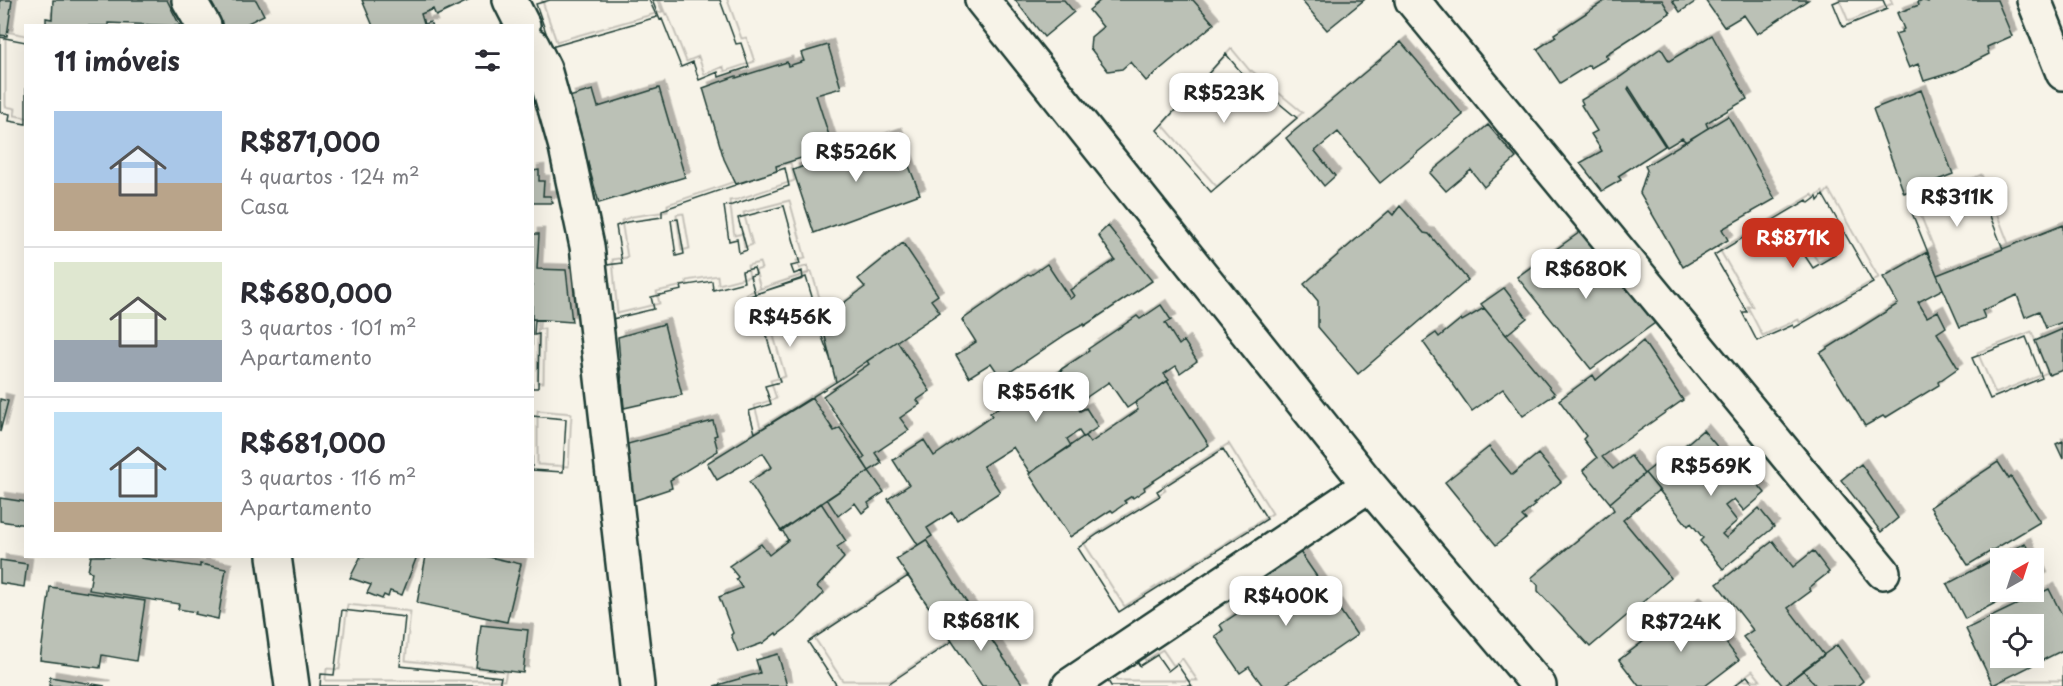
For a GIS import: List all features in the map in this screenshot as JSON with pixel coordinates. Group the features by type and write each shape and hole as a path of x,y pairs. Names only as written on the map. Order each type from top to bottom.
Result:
{"street":[{"path":"189,0 203,24"},
{"path":"510,0 522,24"},
{"path":"982,0 1369,485 1539,686"},
{"path":"1412,0 1882,572"},
{"path":"2034,0 2063,73"},
{"path":"534,49 544,69 566,147 587,246 638,686"},
{"path":"1069,686 1369,485"},
{"path":"274,558 292,686"}],"building":[{"path":"0,0 12,0 7,36 0,35"},
{"path":"53,0 167,0 179,24 46,24 46,18 52,19"},
{"path":"197,0 256,0 264,15 246,24 209,24"},
{"path":"362,0 470,0 436,16 433,9 421,14 424,24 372,24"},
{"path":"550,0 649,0 657,17 551,47 536,4"},
{"path":"550,0 649,0 657,17 551,47 536,4"},
{"path":"652,0 720,0 736,44 741,43 749,67 719,77 718,72 699,80 693,62 681,67"},
{"path":"652,0 720,0 736,44 741,43 749,67 719,77 718,72 699,80 693,62 681,67"},
{"path":"1015,0 1064,0 1074,12 1044,37"},
{"path":"1101,0 1193,0 1214,24 1146,81 1130,62 1122,69 1108,71 1090,48 1091,37 1103,27 1089,10"},
{"path":"1301,0 1364,0 1327,30"},
{"path":"1606,0 1662,0 1670,13 1605,55 1608,58 1591,68 1589,65 1560,83 1537,49 1556,37 1554,34"},
{"path":"1672,0 1698,0 1680,12"},
{"path":"1705,0 1808,0 1757,34 1744,15 1724,27"},
{"path":"1840,0 1883,0 1887,9 1843,27 1833,3"},
{"path":"1840,0 1883,0 1887,9 1843,27 1833,3"},
{"path":"1922,0 1928,2 1932,0 1997,0 2012,36 1987,47 1989,54 1956,71 1924,81 1918,64 1909,68 1895,34 1904,29 1897,13 1919,5 1918,2"},
{"path":"1712,35 1747,99 1706,123 1708,128 1686,142 1682,138 1667,147 1629,87 1628,89 1665,146 1618,176 1621,180 1602,191 1580,163 1602,151 1591,134 1597,131 1581,105 1583,104 1581,100 1620,77 1661,48 1669,61"},
{"path":"0,37 24,42 24,124 9,121 10,114 0,112"},
{"path":"0,37 24,42 24,124 9,121 10,114 0,112"},
{"path":"1401,42 1463,115 1380,183 1338,132 1315,151 1335,176 1324,186 1286,138"},
{"path":"828,45 841,88 816,95 833,148 776,166 777,171 736,184 724,159 703,88 787,62 788,66 804,61 801,53"},
{"path":"1226,54 1245,77 1297,118 1211,192 1157,130"},
{"path":"1226,54 1245,77 1297,118 1211,192 1157,130"},
{"path":"659,88 685,177 599,203 569,97 593,90 598,107"},
{"path":"1921,90 1953,174 1904,193 1873,109"},
{"path":"1728,116 1775,199 1722,229 1728,240 1683,267 1640,193 1647,170 1645,166"},
{"path":"1488,125 1516,158 1484,187 1471,170 1446,191 1430,173"},
{"path":"896,133 920,194 814,233 793,170"},
{"path":"785,168 789,186 724,206 729,241 737,239 739,253 747,250 738,218 784,206 800,264 791,266 794,274 802,271 803,279 755,294 750,276 756,274 754,268 742,271 744,282 713,290 712,281 681,286 682,290 651,297 654,309 612,319 607,265 622,263 616,226 627,222 662,217 662,210","holes":["678,219 684,254 676,256 671,220"]},
{"path":"785,168 789,186 724,206 729,241 737,239 739,253 747,250 738,218 784,206 800,264 791,266 794,274 802,271 803,279 755,294 750,276 756,274 754,268 742,271 744,282 713,290 712,281 681,286 682,290 651,297 654,309 612,319 607,265 622,263 616,226 627,222 662,217 662,210","holes":["678,219 684,254 676,256 671,220"]},
{"path":"539,170 539,181 544,181 543,196 550,196 553,203 534,203 534,171"},
{"path":"1976,180 2003,249 1937,275 1910,208"},
{"path":"1976,180 2003,249 1937,275 1910,208"},
{"path":"1823,195 1873,283 1794,328 1793,325 1757,341 1742,312 1747,312 1714,255 1807,200 1809,203 1817,197 1818,201","holes":["1827,243 1835,255 1813,268 1805,256"]},
{"path":"1823,195 1873,283 1794,328 1793,325 1757,341 1742,312 1747,312 1714,255 1807,200 1809,203 1817,197 1818,201","holes":["1827,243 1835,255 1813,268 1805,256"]},
{"path":"1400,206 1424,233 1429,234 1468,280 1358,374 1318,327 1318,301 1304,284 1389,211 1393,215"},
{"path":"2063,225 2063,322 2046,328 2039,311 2025,317 2017,295 1982,311 1985,318 1960,327 1937,275"},
{"path":"1108,226 1152,281 1001,378 991,363 969,377 956,355 976,342 962,320 1028,274 1031,275 1047,264 1070,299 1074,296 1070,290 1115,260 1098,235"},
{"path":"1583,230 1655,323 1591,369 1517,277"},
{"path":"534,234 539,234 537,269 566,270 572,322 534,319"},
{"path":"903,243 938,295 931,300 940,312 836,382 821,320 865,287 858,279"},
{"path":"1927,252 1943,289 1918,302 1927,317 1938,311 1946,327 1937,333 1958,368 1938,382 1939,385 1885,418 1883,416 1865,426 1820,353 1898,304 1883,277"},
{"path":"806,277 819,320 816,321 836,382 755,433 749,411 771,404 765,386 780,382 764,328 752,331 741,299"},
{"path":"806,277 819,320 816,321 836,382 755,433 749,411 771,404 765,386 780,382 764,328 752,331 741,299"},
{"path":"1504,288 1527,318 1506,335 1481,304"},
{"path":"1161,305 1171,320 1165,323 1179,345 1184,341 1197,361 1180,373 1176,366 1164,374 1169,380 1127,408 1109,382 1081,401 1071,385 1066,389 1080,411 1086,408 1098,427 1083,437 1079,431 1067,439 1071,446 1030,473 1013,447 983,466 1000,492 957,520 952,512 927,528 932,536 918,545 888,499 909,485 893,460 924,440 934,456 992,416 990,413 1041,380 1043,383 1062,371 1060,370 1089,351 1088,349 1137,316 1140,319"},
{"path":"1484,308 1555,394 1523,416 1503,389 1472,411 1423,342 1436,333 1439,337 1461,319 1462,321"},
{"path":"664,324 682,395 624,408 618,337"},
{"path":"2063,329 2063,370 2049,375 2035,341"},
{"path":"539,334 538,388 534,388 534,335"},
{"path":"539,334 538,388 534,388 534,335"},
{"path":"2026,337 2042,378 1990,399 1972,358"},
{"path":"2026,337 2042,378 1990,399 1972,358"},
{"path":"897,341 930,391 917,400 920,404 900,418 909,430 875,453 882,463 869,471 862,460 865,457 823,396 869,364 867,361"},
{"path":"1643,341 1683,400 1602,457 1613,469 1631,456 1644,474 1610,503 1583,470 1597,458 1583,439 1586,436 1559,400 1593,375 1596,380"},
{"path":"1167,381 1209,445 1144,487 1145,490 1124,501 1126,503 1113,512 1111,510 1070,537 1029,474 1083,437 1085,436 1090,443 1138,410 1135,403"},
{"path":"812,398 834,431 840,428 869,471 781,531 749,482 772,467 763,453 717,480 707,463"},
{"path":"0,399 8,401 0,432"},
{"path":"534,416 566,419 563,472 534,470"},
{"path":"534,416 566,419 563,472 534,470"},
{"path":"713,421 718,451 670,480 672,488 630,502 624,445"},
{"path":"1703,430 1742,476 1747,471 1765,493 1744,511 1734,499 1725,506 1737,521 1722,534 1726,538 1759,508 1774,527 1723,569 1700,541 1703,538 1691,523 1688,526 1645,473 1654,466 1657,469"},
{"path":"2063,441 2063,459 2056,444"},
{"path":"1489,447 1512,475 1538,454 1561,482 1533,504 1535,505 1522,516 1526,520 1496,545 1445,482"},
{"path":"1223,449 1267,519 1119,612 1078,548 1160,496 1157,491"},
{"path":"1223,449 1267,519 1119,612 1078,548 1160,496 1157,491"},
{"path":"1998,462 2009,479 2011,477 2040,522 1996,548 1990,548 1990,552 1968,565 1930,507"},
{"path":"1861,464 1898,518 1881,532 1841,480"},
{"path":"869,471 884,492 868,503 870,507 862,513 855,503 838,516 827,499"},
{"path":"1645,473 1659,490 1623,520 1671,578 1590,647 1538,591 1538,585 1531,578 1614,510 1610,503"},
{"path":"0,498 24,502 24,525 0,521"},
{"path":"821,503 846,541 837,547 844,558 817,587 824,593 796,621 763,643 738,652 719,597 742,588 736,579 738,577 729,566 761,544 769,555 788,540 782,530"},
{"path":"926,540 971,609 943,628 896,559"},
{"path":"1773,541 1793,567 1813,551 1829,572 1809,588 1811,591 1788,608 1824,655 1783,686 1743,637 1753,630 1717,584"},
{"path":"2025,543 2027,548 2015,548"},
{"path":"1300,552 1357,635 1283,686 1263,686 1249,667 1240,673 1215,636 1223,630 1220,625 1272,590 1263,577"},
{"path":"91,558 141,558 226,569 218,619 178,609 179,604 89,590 92,572 88,571"},
{"path":"360,558 416,558 402,595 390,591 388,597 384,595 382,599 367,593 371,585 350,578"},
{"path":"426,558 494,558 521,564 507,622 417,603"},
{"path":"0,560 27,564 24,587 0,583"},
{"path":"1990,561 1990,602 1997,602 1965,619 1947,584"},
{"path":"908,576 952,641 885,686 837,686 808,642"},
{"path":"908,576 952,641 885,686 837,686 808,642"},
{"path":"50,587 145,601 136,661 102,655 100,668 40,660"},
{"path":"2049,589 2063,617 2063,650 2044,660 2044,614 1997,614 2022,602 2044,602 2044,591"},
{"path":"1695,602 1739,660 1705,686 1639,686 1619,660"},
{"path":"971,609 1024,686 982,686 943,628"},
{"path":"342,610 405,617 400,666 501,677 499,686 320,686 321,674 334,675"},
{"path":"342,610 405,617 400,666 501,677 499,686 320,686 321,674 334,675"},
{"path":"1990,617 1990,668 2027,668 1993,685 1966,629"},
{"path":"481,625 528,630 523,673 476,667"},
{"path":"1837,645 1863,681 1857,686 1816,686 1803,670"},
{"path":"2063,650 2063,686 1991,686 2027,668 2044,668 2044,660"},
{"path":"2063,650 2063,686 1991,686 2027,668 2044,668 2044,660"},
{"path":"778,654 787,686 714,686 760,673 756,660"},
{"path":"1157,655 1168,671 1177,664 1192,686 1111,686 1108,681 1137,661 1140,666"},
{"path":"1157,655 1168,671 1177,664 1192,686 1111,686 1108,681 1137,661 1140,666"},
{"path":"1803,670 1816,686 1783,686"},
{"path":"1747,676 1755,686 1734,686"},
{"path":"1747,676 1755,686 1734,686"},
{"path":"50,677 105,686 49,686"}]}
